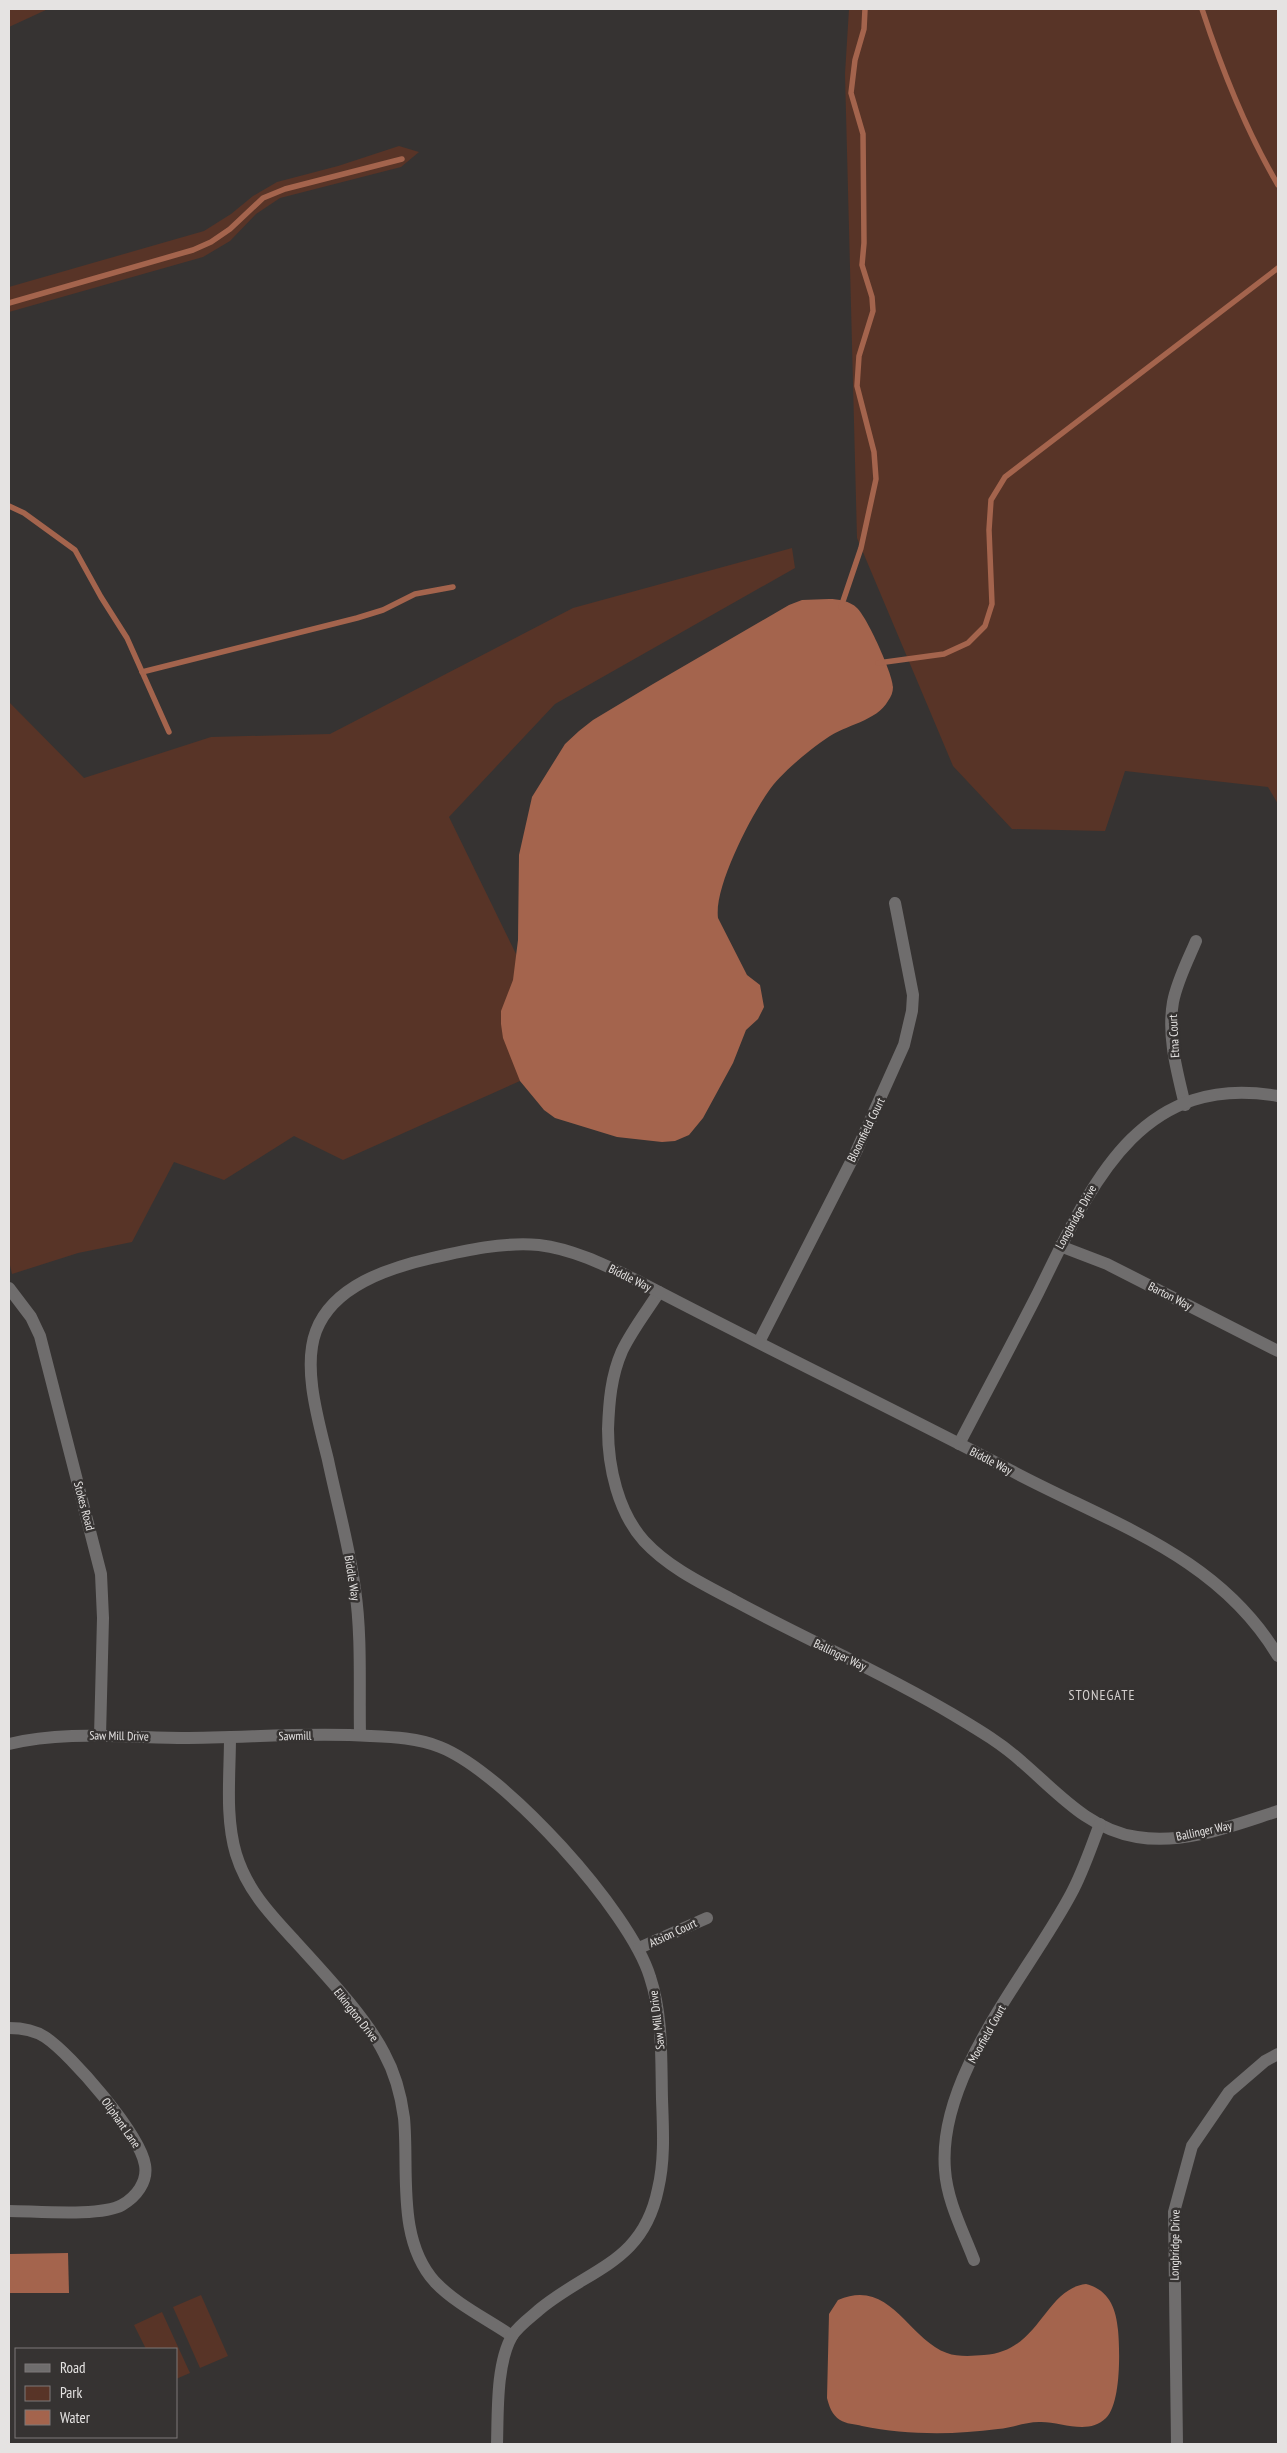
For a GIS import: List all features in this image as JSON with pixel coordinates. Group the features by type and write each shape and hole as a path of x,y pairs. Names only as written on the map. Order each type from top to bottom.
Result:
{"street":[{"name":"Bloomfield Court","path":"759,1342 860,1143 904,1045 912,1010 913,995 894,903"},
{"name":"Etna Court","path":"1185,1105 1174,1059 1172,1016 1177,989 1196,940"},
{"name":"Longbridge Drive","path":"959,1444 1060,1246 1094,1184 1120,1151 1152,1121 1185,1105 1215,1095 1238,1092 1278,1096"},
{"name":"Biddle Way","path":"360,1735 355,1592 311,1374 311,1352 314,1338 326,1312 341,1295 360,1284 400,1267 466,1250 514,1245 540,1246 592,1260 759,1342 959,1444 1134,1529 1191,1563 1240,1606 1269,1640 1278,1656"},
{"name":"Barton Way","path":"1060,1246 1107,1264 1278,1351"},
{"name":"Stokes Road","path":"9,1288 31,1317 44,1349 98,1560 103,1596 100,1736"},
{"name":"Ballinger Way","path":"659,1292 622,1350 612,1381 609,1417 609,1454 612,1473 624,1508 643,1540 686,1575 785,1629 926,1699 992,1738 1022,1762 1067,1804 1120,1834 1139,1838 1177,1838 1214,1831 1278,1811"},
{"name":"Saw Mill Drive","path":"9,1744 55,1735 230,1737"},
{"name":"Saw Mill Drive","path":"360,1735 413,1739 438,1746 462,1757 483,1771 520,1804 586,1877 639,1948 656,1999 661,2049 662,2144 658,2189 652,2209 643,2229 630,2247 615,2261 562,2292 532,2316 512,2336"},
{"name":"Sawmill","path":"230,1737 360,1735"},
{"name":"Elkington Drive","path":"230,1737 232,1836 239,1862 251,1889 262,1906 303,1950 372,2032 393,2072 404,2116 410,2225 423,2264 434,2281 448,2294 512,2336"},
{"name":"Moorfield Court","path":"974,2260 947,2187 945,2152 950,2117 961,2084 975,2053 1008,1995 1071,1894 1100,1824"},
{"name":"Atsion Court","path":"639,1948 707,1918"},
{"name":"Oliphant Lane","path":"9,2028 26,2029 43,2036 71,2059 119,2118 140,2150 146,2166 144,2182 135,2197 121,2206 104,2211 9,2211"},
{"name":"Longbridge Drive","path":"1177,2444 1174,2212 1192,2146 1230,2092 1265,2061 1278,2054"},
{"path":"497,2444 500,2382 512,2336"}],"green space":[{"path":"9,9 48,9 9,27"},
{"path":"849,9 1278,9 1278,804 1268,787 1125,771 1105,831 1012,829 953,766 857,538 845,74"},
{"path":"399,146 419,152 401,167 280,198 256,214 230,241 203,257 9,312 9,287 204,231 231,214 253,196 277,182 338,166"},
{"path":"792,548 795,568 555,704 449,817 516,954 520,1081 343,1160 294,1136 224,1180 174,1162 132,1242 78,1253 12,1274 9,1261 9,702 84,778 211,737 330,734 573,608"},
{"path":"201,2295 228,2356 200,2368 173,2307"},
{"path":"162,2312 190,2373 178,2378 178,2348 146,2348 134,2325"}],"water":[{"path":"829,599 847,602 861,613 884,659 892,680 893,691 883,708 869,718 834,733 787,770 773,785 743,835 727,871 718,905 718,918 747,975 760,985 764,1007 758,1019 746,1030 733,1063 703,1118 689,1135 675,1141 662,1142 617,1137 555,1118 544,1110 520,1081 503,1038 501,1024 501,1011 513,980 518,940 519,855 532,797 565,744 593,720 789,605 802,600"},
{"path":"68,2253 69,2293 9,2293 9,2254"},
{"path":"1086,2284 1106,2295 1113,2307 1118,2330 1119,2363 1117,2389 1111,2411 1099,2423 1082,2427 1039,2422 981,2431 913,2432 879,2429 848,2423 837,2418 831,2410 827,2398 829,2314 838,2300 856,2295 871,2296 897,2312 933,2345 947,2353 960,2356 975,2356 1003,2351 1018,2343 1030,2333 1060,2297 1072,2288"}],"waterway":[{"path":"841,607 861,548 876,479 874,452 857,386 859,356 873,311 872,297 862,265 864,243 863,134 851,93 855,60 864,29 865,9"},
{"path":"1202,9 1235,99 1278,185"},
{"path":"9,303 193,250 211,242 230,229 263,198 285,189 402,159"},
{"path":"878,663 944,654 968,643 985,626 992,604 989,530 991,500 1005,477 1278,268"},
{"path":"9,506 24,513 75,550 101,597 127,638 169,732"},
{"path":"142,672 357,618 383,610 415,594 453,587"}],"district":[{"name":"STONEGATE","path":"1102,1695"}]}
